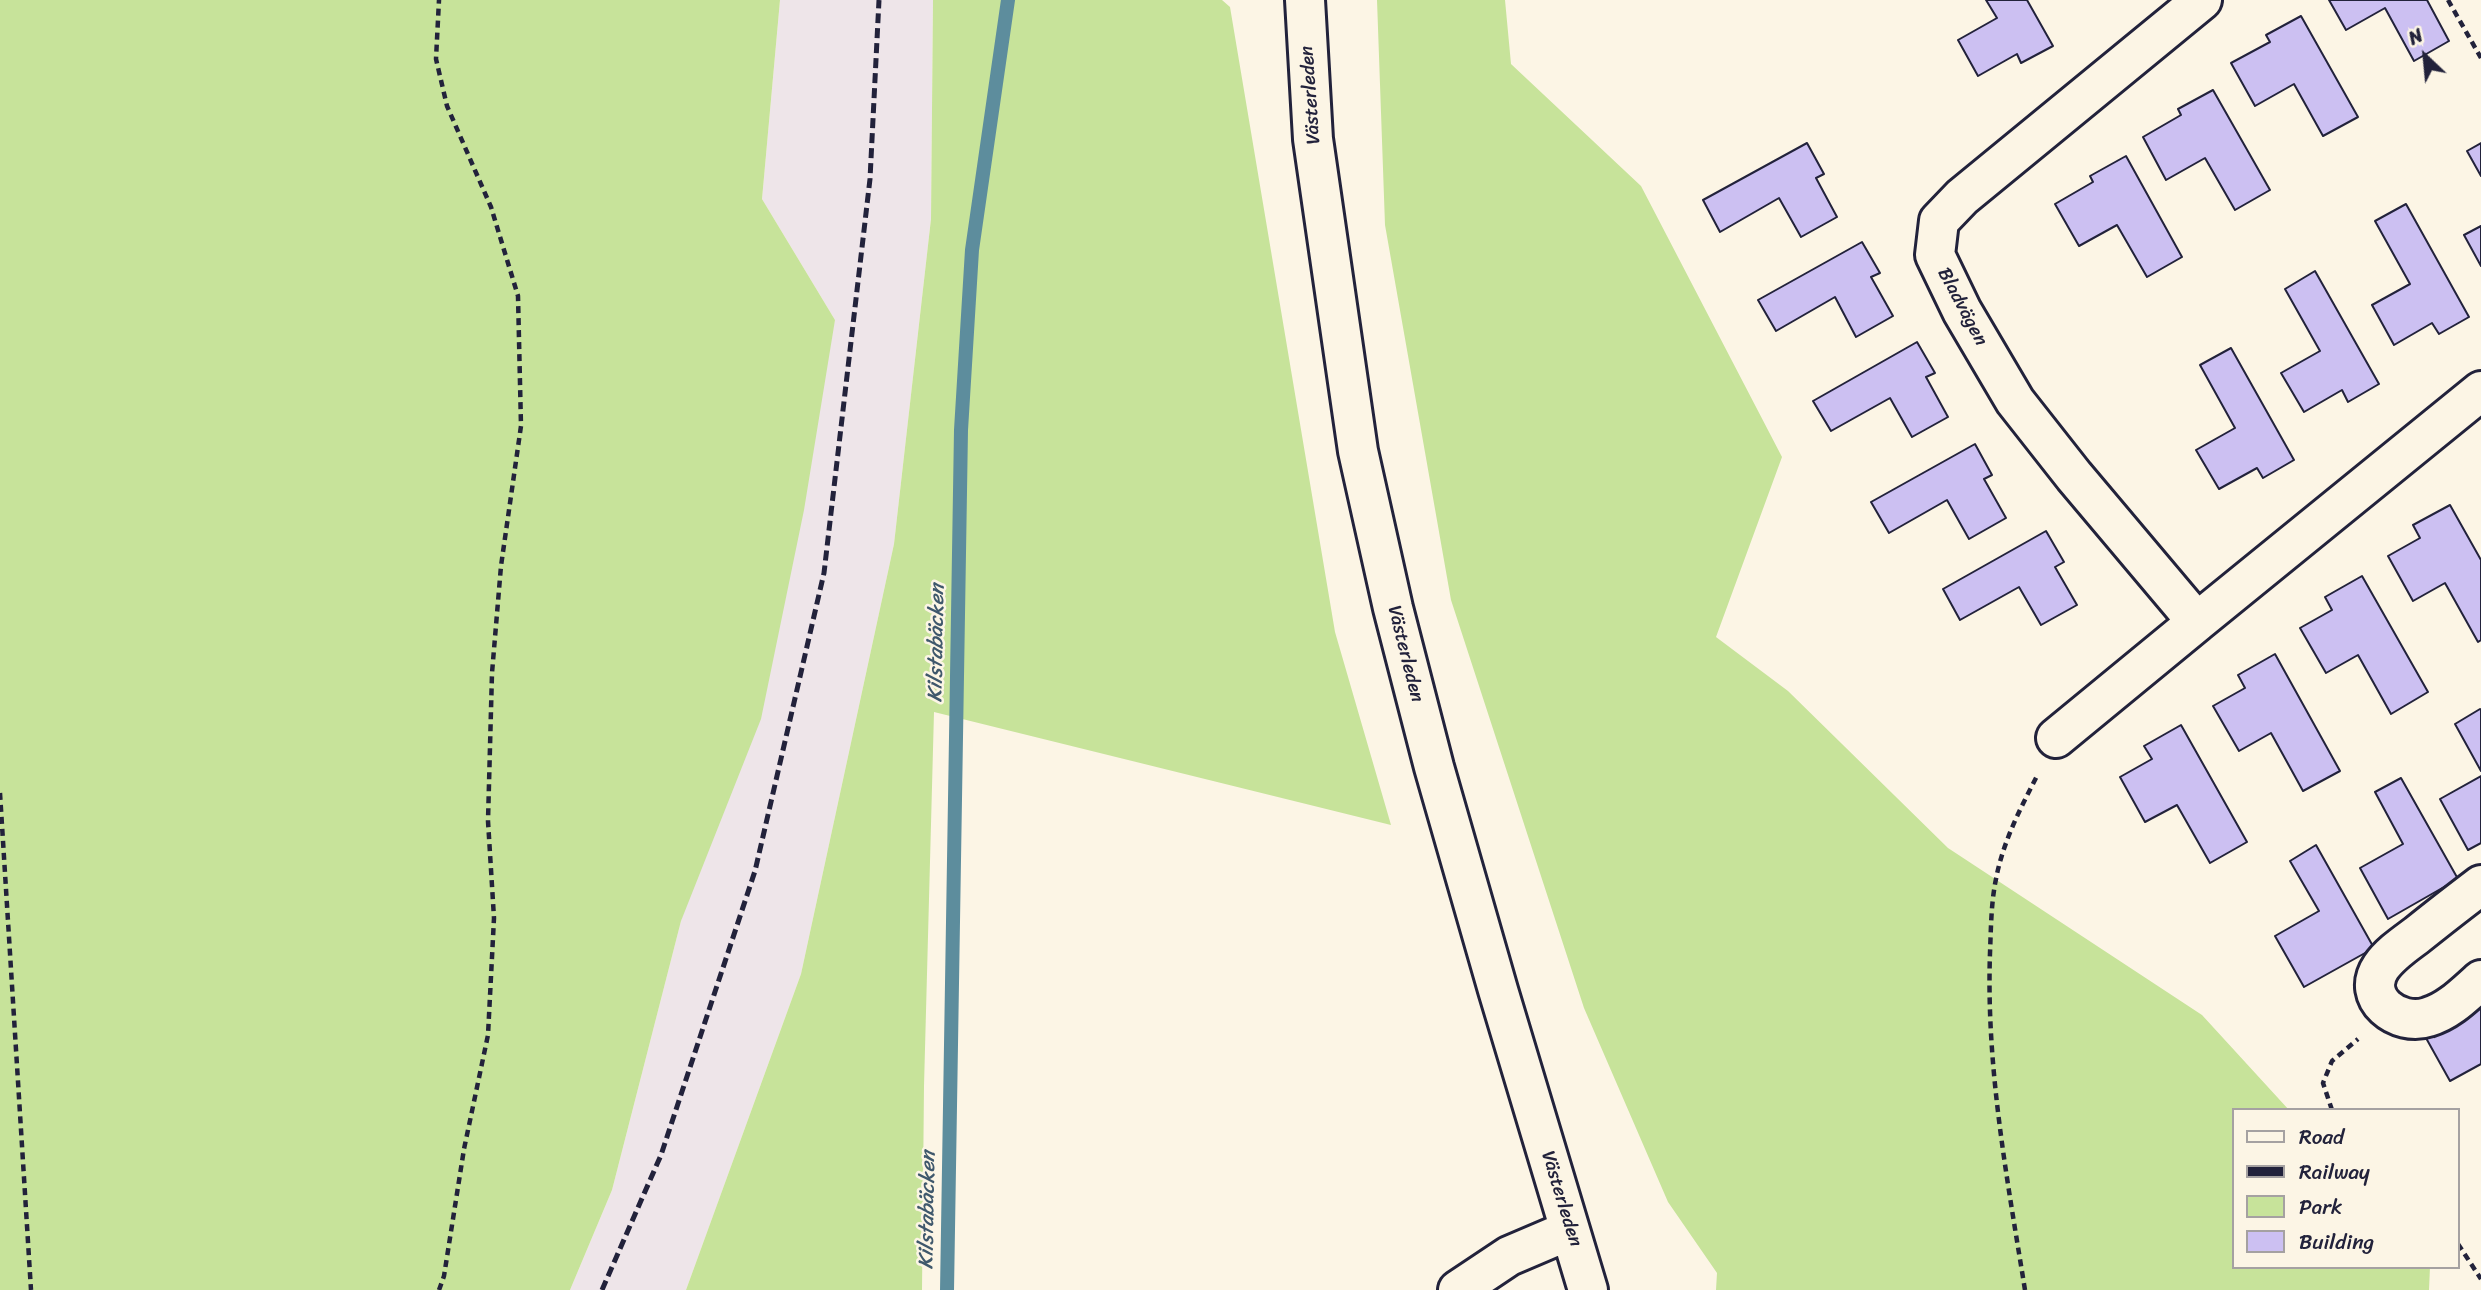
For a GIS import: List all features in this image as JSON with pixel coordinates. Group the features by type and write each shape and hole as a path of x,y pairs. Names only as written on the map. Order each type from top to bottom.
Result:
{"street":[{"name":"Västerleden","path":"1305,0 1313,139 1357,451 1393,608 1434,767 1588,1290"},
{"name":"Bladvägen","path":"2197,622 2074,476 2015,401 1962,311 1935,255 1939,222 1962,197 2202,0"},
{"path":"2056,737 2481,391"},
{"path":"2481,885 2395,952 2381,967 2374,982 2378,998 2389,1012 2407,1019 2428,1018 2455,1003 2481,980"},
{"path":"1458,1290 1509,1256 1570,1230"}],"path":[{"path":"439,0 436,59 447,106 491,207 518,296 522,426 501,566 492,673 488,821 494,918 488,1035 464,1149 444,1276 439,1290"},
{"path":"2448,0 2481,58"},
{"path":"2025,1290 2002,1147 1991,1049 1991,918 1996,878 2011,826 2056,737"},
{"path":"0,793 31,1290"},
{"path":"2332,1108 2322,1083 2332,1061 2389,1012"},
{"path":"2460,1247 2481,1279"}],"shaded area":[{"path":"780,0 933,0 931,219 894,544 801,974 686,1290 570,1290 612,1190 835,320 762,199"}],"green space":[{"path":"0,0 780,0 762,199 835,320 804,510 761,719 681,921 612,1190 570,1290 0,1290"},
{"path":"933,0 1222,0 1230,7 1335,632 1391,825 934,712 924,1086 922,1290 686,1290 801,974 894,544 931,219"},
{"path":"1377,0 1505,0 1511,64 1641,186 1782,457 1716,637 1788,691 1948,848 2202,1015 2287,1108 2232,1108 2232,1269 2430,1269 2429,1290 1716,1290 1717,1273 1668,1202 1584,1008 1451,600 1385,225"}],"building":[{"path":"1986,0 2027,0 2053,46 2021,63 2017,54 1978,76 1958,40 1997,18"},
{"path":"2329,0 2427,0 2449,41 2414,61 2385,8 2346,30"},
{"path":"2301,16 2358,117 2323,136 2294,84 2255,106 2231,63 2270,42 2266,35"},
{"path":"2213,90 2270,190 2235,210 2205,158 2166,180 2143,137 2181,115 2178,109"},
{"path":"1807,143 1824,174 1816,178 1837,217 1801,237 1779,198 1720,232 1703,200"},
{"path":"2481,143 2481,176 2467,151"},
{"path":"2126,156 2182,257 2147,277 2117,225 2079,246 2055,204 2093,182 2090,176"},
{"path":"2406,204 2469,317 2439,334 2432,323 2394,345 2372,305 2410,284 2375,221"},
{"path":"2481,226 2481,266 2464,235"},
{"path":"1862,242 1880,273 1871,277 1893,316 1856,337 1835,297 1776,331 1758,300"},
{"path":"2315,271 2379,384 2348,402 2342,390 2304,412 2281,373 2320,351 2285,289"},
{"path":"1917,342 1935,373 1926,377 1948,417 1912,437 1890,398 1831,431 1813,401"},
{"path":"2231,348 2294,460 2263,478 2257,468 2219,489 2196,450 2235,428 2200,365"},
{"path":"1975,444 1992,475 1984,479 2006,518 1969,539 1947,500 1889,533 1871,502"},
{"path":"2450,505 2481,560 2481,640 2478,642 2445,583 2413,601 2388,556 2420,538 2413,525"},
{"path":"2046,531 2064,562 2055,567 2077,605 2041,625 2019,587 1960,620 1943,589"},
{"path":"2362,576 2428,692 2391,714 2358,655 2326,673 2300,628 2332,610 2325,597"},
{"path":"2275,654 2340,771 2303,791 2271,733 2239,751 2213,706 2245,688 2238,675"},
{"path":"2481,710 2481,771 2455,724"},
{"path":"2181,725 2247,842 2210,863 2177,805 2145,822 2120,777 2152,759 2144,746"},
{"path":"2481,776 2481,843 2468,850 2440,799"},
{"path":"2401,778 2458,879 2388,919 2360,868 2403,844 2375,792"},
{"path":"2316,845 2374,948 2304,987 2275,936 2319,911 2290,861"},
{"path":"2481,1008 2481,1064 2450,1081 2426,1038"}],"waterway":[{"name":"Kilstabäcken","path":"947,1290 961,430 972,250 1008,0"}],"railway":[{"path":"602,1290 661,1155 755,871 824,573 870,179 879,0"}]}
